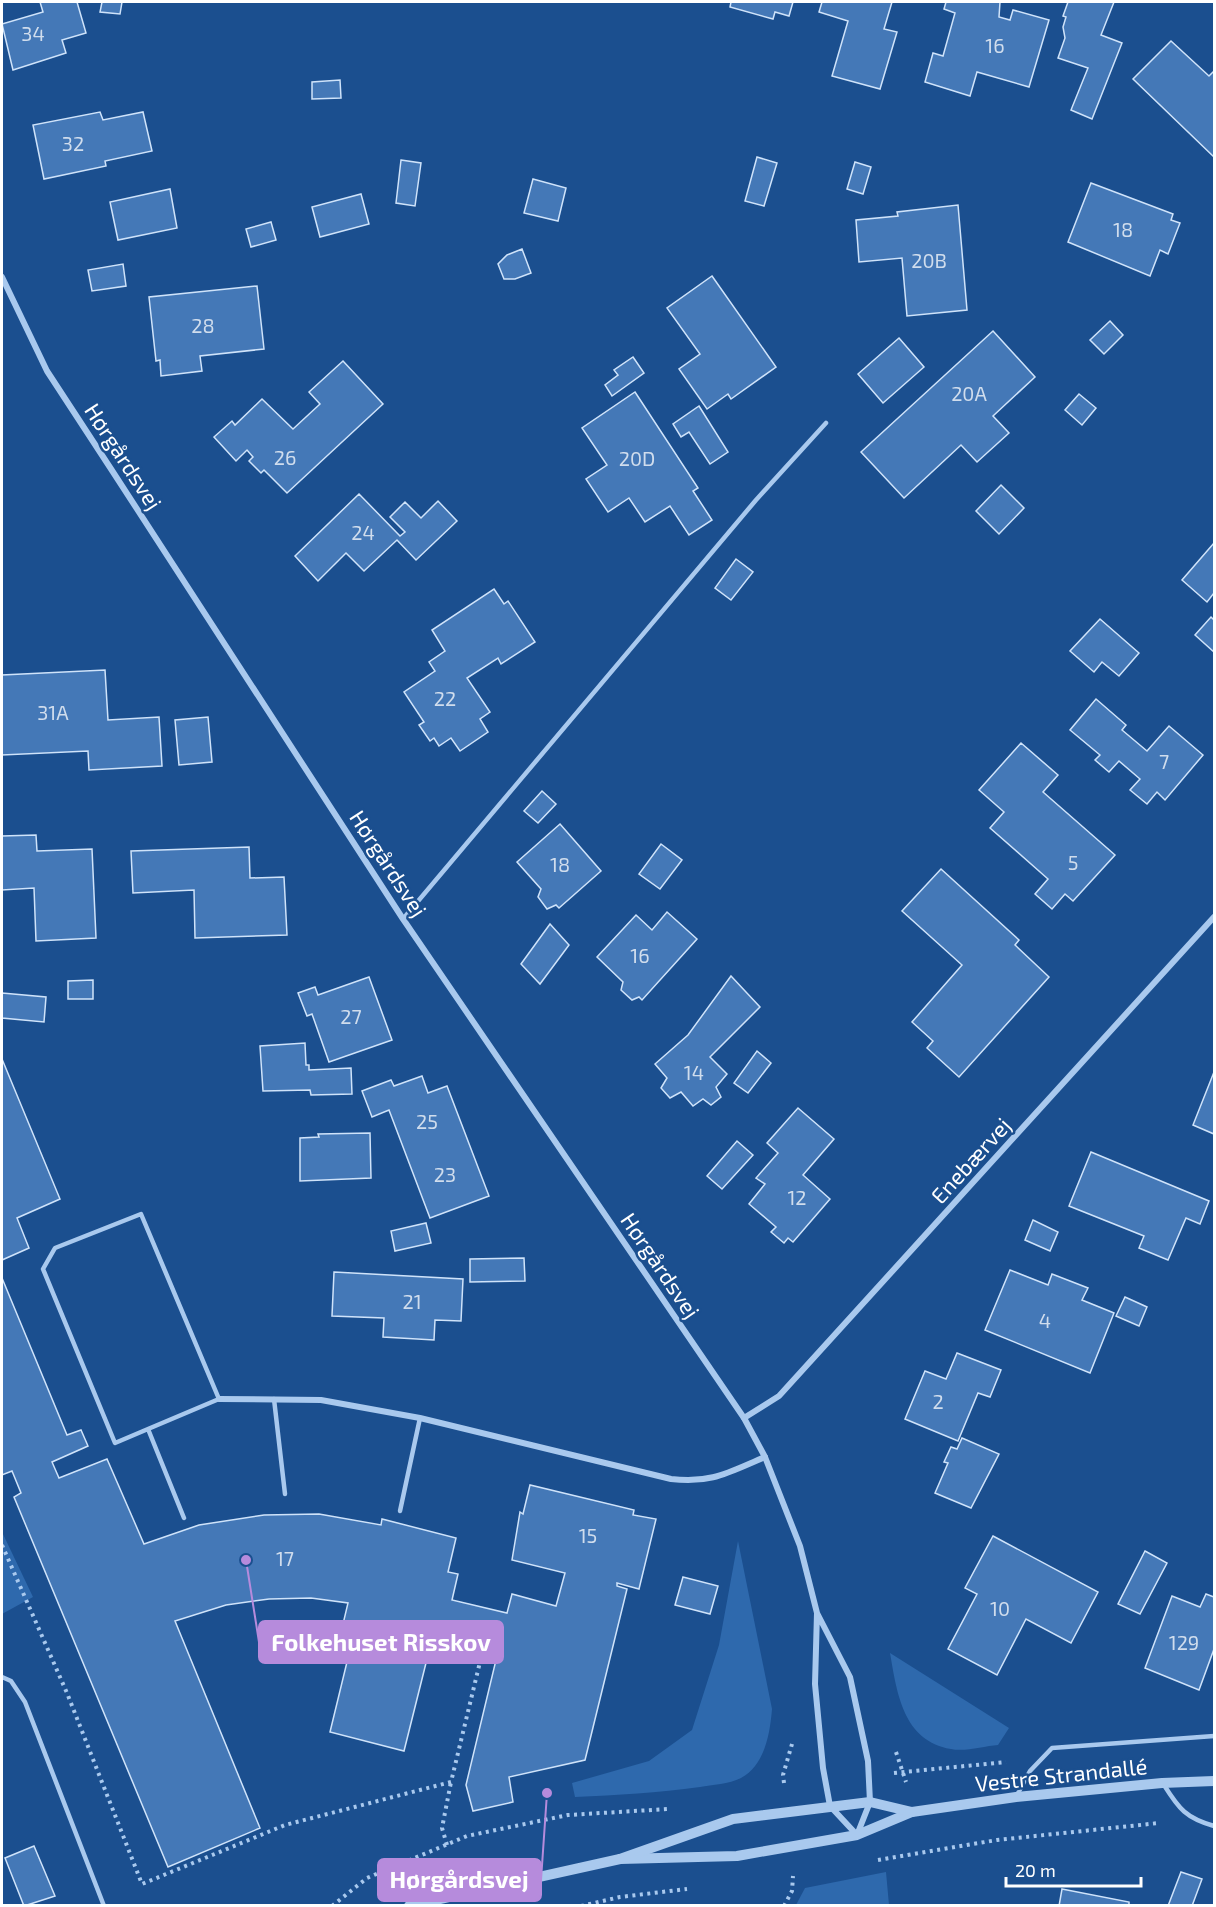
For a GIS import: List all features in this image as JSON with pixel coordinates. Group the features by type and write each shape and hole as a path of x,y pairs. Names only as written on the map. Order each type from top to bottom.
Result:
{"street":[{"name":"Hørgårdsvej","path":"2,277 47,371 403,918 744,1418 765,1457 800,1546 817,1612 850,1677 868,1761 870,1802 857,1835"},
{"name":"Enebærvej","path":"744,1418 779,1396 1215,917"},
{"path":"219,1399 321,1400 420,1418 671,1479 697,1482 765,1457"},
{"name":"Hørgårdsvej","path":"817,1612 815,1684 823,1768 830,1806"},
{"name":"Vestre Strandallé","path":"620,1859 737,1856 857,1835 912,1812 1016,1797 1162,1783 1215,1781"},
{"name":"Vestre Strandallé","path":"409,1905 620,1859 733,1820 870,1802 912,1812"},
{"path":"830,1806 857,1835"}],"lane":[{"path":"403,918 756,500 826,423"},
{"path":"141,1214 219,1399 148,1429 115,1443 43,1269 56,1248 141,1214"},
{"path":"274,1400 285,1494"},
{"path":"400,1511 420,1418"},
{"path":"148,1429 184,1518"},
{"path":"2,1677 11,1681 25,1701 104,1905"},
{"path":"1016,1797 1030,1772 1052,1748 1215,1736"},
{"path":"1162,1783 1179,1809 1197,1821 1215,1826"}],"path":[{"path":"2,1545 67,1692 142,1884 285,1825 452,1782"},
{"path":"447,1845 442,1828 487,1633"},
{"path":"904,1772 1004,1762 1052,1748"},
{"path":"332,1905 368,1878 467,1836 568,1815 670,1809"},
{"path":"916,1854 1098,1827 1197,1821"},
{"path":"784,1905 792,1891 793,1876"}],"shaded area":[{"path":"2,1532 33,1597 2,1614"},
{"path":"738,1541 772,1709 768,1738 756,1765 741,1778 720,1784 653,1792 575,1797 572,1783 649,1761 692,1730 719,1645"},
{"path":"890,1653 1009,1728 998,1745 956,1750 935,1744 922,1736 912,1726 905,1713"},
{"path":"886,1872 889,1905 796,1905 805,1888"}],"building":[{"path":"40,2 77,2 86,33 62,40 66,53 13,70 2,24 43,12"},
{"path":"102,2 122,2 120,14 100,12"},
{"path":"731,2 793,2 789,16 775,12 773,19 730,7"},
{"path":"822,2 892,2 884,29 897,32 880,89 832,76 848,21 819,12"},
{"path":"946,2 1000,2 999,17 1010,20 1013,10 1049,20 1029,87 977,72 970,96 925,82 933,53 943,56 955,13 944,9"},
{"path":"1068,2 1114,2 1101,35 1122,43 1092,119 1071,110 1088,68 1058,58 1065,38 1063,27 1066,17 1063,16"},
{"path":"1171,41 1209,76 1214,71 1214,157 1133,79"},
{"path":"340,80 341,98 312,99 312,82"},
{"path":"100,112 103,120 143,112 152,151 105,161 106,166 44,179 33,125"},
{"path":"757,157 777,163 764,206 745,201"},
{"path":"401,160 421,163 415,206 396,203"},
{"path":"855,162 871,167 863,194 847,189"},
{"path":"533,179 566,188 558,221 524,213"},
{"path":"1091,183 1173,214 1171,220 1180,223 1168,254 1160,250 1150,276 1068,242"},
{"path":"170,189 177,228 118,240 110,202"},
{"path":"361,194 369,224 320,237 312,207"},
{"path":"958,205 967,310 907,316 902,258 859,262 856,220 898,216 897,212"},
{"path":"271,222 276,240 251,247 246,229"},
{"path":"522,249 531,273 515,279 504,279 498,264 507,255"},
{"path":"123,264 126,286 92,291 88,270"},
{"path":"712,276 776,367 731,399 728,394 707,409 679,369 700,354 667,308"},
{"path":"257,286 264,349 200,356 202,371 161,376 160,360 156,361 149,297"},
{"path":"1110,321 1123,335 1104,354 1090,340"},
{"path":"993,331 1035,377 993,416 1009,433 977,462 961,445 904,498 861,452"},
{"path":"899,338 924,367 883,403 858,374"},
{"path":"633,357 644,373 612,396 605,385 618,375 614,370"},
{"path":"343,361 383,404 287,493 264,470 261,473 249,461 253,457 247,450 236,461 214,437 232,421 235,425 262,399 293,429 320,404 309,392"},
{"path":"635,392 698,488 693,491 712,520 689,535 670,506 645,522 629,498 608,512 586,479 607,465 582,428"},
{"path":"1079,394 1096,408 1082,425 1065,410"},
{"path":"699,406 728,452 710,464 689,432 681,437 673,424"},
{"path":"1001,485 1024,508 999,534 976,511"},
{"path":"359,494 400,536 405,532 390,517 405,502 421,518 438,501 457,521 416,560 397,540 364,571 346,553 318,581 295,556"},
{"path":"1214,543 1214,593 1207,602 1182,580"},
{"path":"736,559 753,572 731,600 715,588"},
{"path":"494,589 504,604 508,601 535,642 501,664 498,658 467,678 490,712 480,719 488,732 460,751 451,738 439,746 434,738 430,741 419,725 424,722 404,692 435,671 429,662 445,651 432,630"},
{"path":"1211,617 1214,620 1214,652 1195,635"},
{"path":"1100,619 1139,653 1119,676 1102,662 1094,672 1070,651"},
{"path":"105,670 108,720 159,717 162,766 89,770 88,751 2,755 2,675"},
{"path":"1096,699 1126,725 1122,730 1147,751 1169,726 1203,755 1165,800 1157,792 1147,804 1130,790 1140,779 1119,761 1109,772 1095,760 1100,755 1070,730"},
{"path":"208,717 212,762 179,765 175,720"},
{"path":"1021,743 1058,775 1043,792 1115,855 1073,901 1065,894 1052,909 1035,894 1048,879 990,828 1004,812 979,790"},
{"path":"542,791 556,804 538,823 524,811"},
{"path":"560,824 601,871 559,908 556,905 547,909 538,897 541,889 517,862"},
{"path":"36,835 37,851 92,849 96,938 36,941 34,888 2,890 2,836"},
{"path":"661,844 682,860 660,889 639,874"},
{"path":"249,847 250,878 284,877 287,935 195,938 194,890 133,893 131,851"},
{"path":"941,869 1019,940 1015,945 1049,977 959,1077 927,1048 933,1041 912,1022 962,965 902,911"},
{"path":"667,912 697,939 642,1000 639,997 632,1000 621,990 623,982 597,957 636,915 652,930"},
{"path":"550,924 569,945 540,984 521,964"},
{"path":"731,976 760,1007 710,1057 727,1074 716,1087 721,1097 711,1105 703,1099 693,1106 681,1092 670,1098 661,1088 667,1078 655,1064 688,1035"},
{"path":"369,977 392,1040 329,1062 312,1014 307,1016 298,993 315,987 318,995"},
{"path":"93,980 93,999 68,999 68,981"},
{"path":"2,993 46,997 44,1022 2,1018"},
{"path":"305,1043 306,1065 309,1065 309,1070 351,1068 352,1094 311,1095 310,1090 263,1091 260,1046"},
{"path":"757,1051 771,1063 748,1093 734,1083"},
{"path":"2,1059 60,1199 17,1218 29,1248 2,1260"},
{"path":"1214,1072 1214,1134 1193,1125"},
{"path":"422,1076 428,1093 447,1086 489,1196 430,1218 389,1110 372,1117 362,1091 391,1080 394,1086"},
{"path":"798,1108 834,1139 803,1175 830,1199 793,1242 788,1238 784,1243 771,1232 776,1227 749,1204 765,1184 756,1178 778,1153 767,1143"},
{"path":"370,1133 371,1178 300,1181 300,1138 319,1137 318,1134"},
{"path":"737,1141 753,1155 722,1189 707,1176"},
{"path":"1091,1152 1209,1201 1200,1224 1186,1218 1168,1260 1139,1248 1144,1236 1069,1206"},
{"path":"1033,1220 1058,1232 1050,1251 1025,1240"},
{"path":"426,1223 431,1243 395,1251 391,1231"},
{"path":"524,1258 525,1281 470,1282 470,1259"},
{"path":"1010,1270 1048,1285 1052,1274 1088,1288 1082,1300 1114,1313 1090,1373 985,1330"},
{"path":"334,1272 463,1279 461,1321 435,1320 434,1340 383,1337 384,1318 332,1316"},
{"path":"2,1278 67,1435 81,1430 88,1446 52,1462 59,1478 107,1459 144,1544 199,1525 264,1515 319,1514 381,1525 382,1519 456,1538 448,1572 458,1574 452,1600 507,1613 512,1594 556,1606 565,1573 512,1560 520,1512 523,1514 530,1485 634,1510 633,1515 656,1519 639,1589 617,1583 617,1586 627,1589 585,1760 509,1777 513,1802 473,1811 466,1785 502,1635 448,1621 443,1633 434,1631 404,1751 330,1732 347,1662 335,1658 348,1603 311,1598 269,1599 226,1605 175,1621 260,1828 168,1867 14,1497 21,1493 12,1471 2,1475"},
{"path":"1125,1297 1147,1307 1139,1326 1116,1316"},
{"path":"957,1353 1001,1370 990,1397 978,1393 958,1441 905,1419 925,1371 946,1379"},
{"path":"962,1438 999,1454 971,1508 935,1493 948,1463 944,1462 951,1447 957,1449"},
{"path":"993,1536 1098,1592 1071,1643 1026,1619 997,1675 948,1649 977,1594 965,1588"},
{"path":"1145,1551 1167,1563 1140,1614 1118,1604"},
{"path":"683,1577 718,1586 710,1614 675,1605"},
{"path":"1206,1594 1214,1597 1214,1649 1199,1690 1145,1668 1172,1596 1200,1607"},
{"path":"34,1846 55,1896 24,1906 5,1858"},
{"path":"1181,1872 1202,1879 1192,1906 1168,1906"},
{"path":"1062,1889 1129,1902 1129,1906 1059,1906"}],"place":[{"name":"Folkehuset Risskov","path":"246,1560"},
{"name":"Hørgårdsvej","path":"547,1793"}]}
